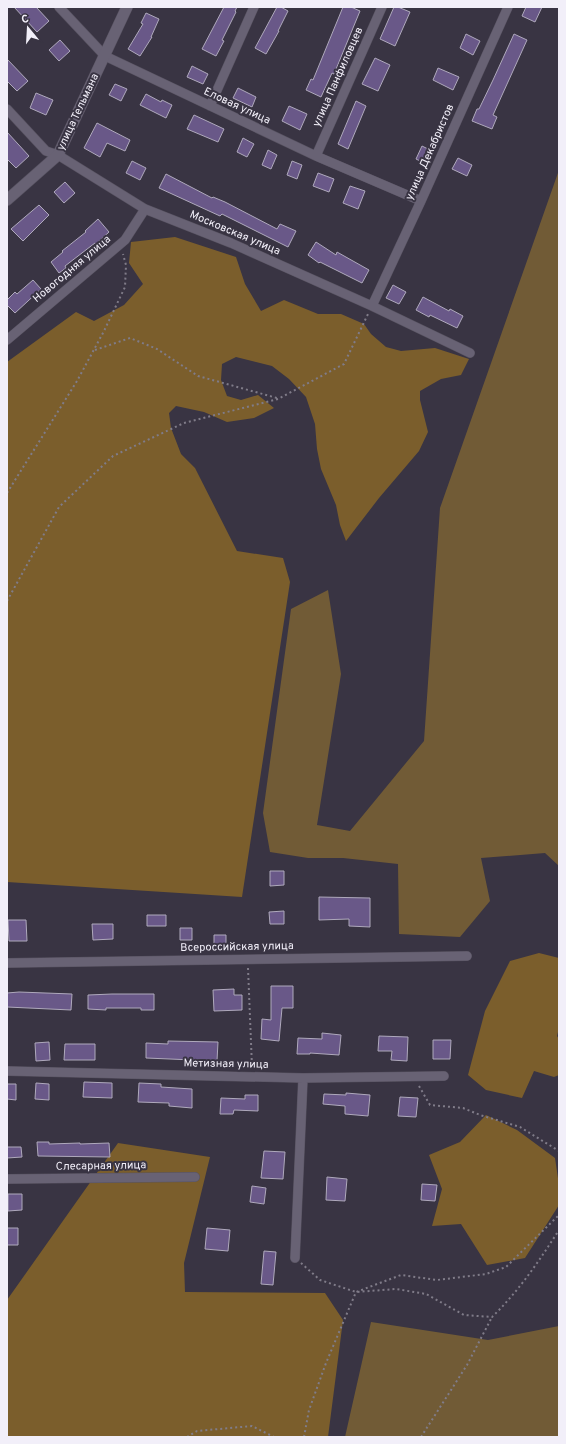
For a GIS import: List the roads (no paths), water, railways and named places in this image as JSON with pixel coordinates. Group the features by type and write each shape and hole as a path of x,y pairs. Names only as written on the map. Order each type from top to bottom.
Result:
{"street":[{"name":"Еловая улица","path":"59,7 105,56 316,156 421,201"},
{"name":"улица Тельмана","path":"7,200 58,155 127,7"},
{"path":"210,106 254,7"},
{"name":"улица Панфиловцев","path":"316,156 382,7"},
{"name":"улица Декабристов","path":"372,306 508,7"},
{"name":"Московская улица","path":"7,109 46,151 58,155 145,208 231,243 372,306 470,354"},
{"name":"Новогодняя улица","path":"7,340 124,240 145,208"},
{"name":"Всероссийская улица","path":"7,963 467,956"},
{"name":"Метизная улица","path":"7,1071 303,1078 444,1076"},
{"path":"295,1258 303,1078"},
{"name":"Слесарная улица","path":"7,1179 195,1178"}]}
